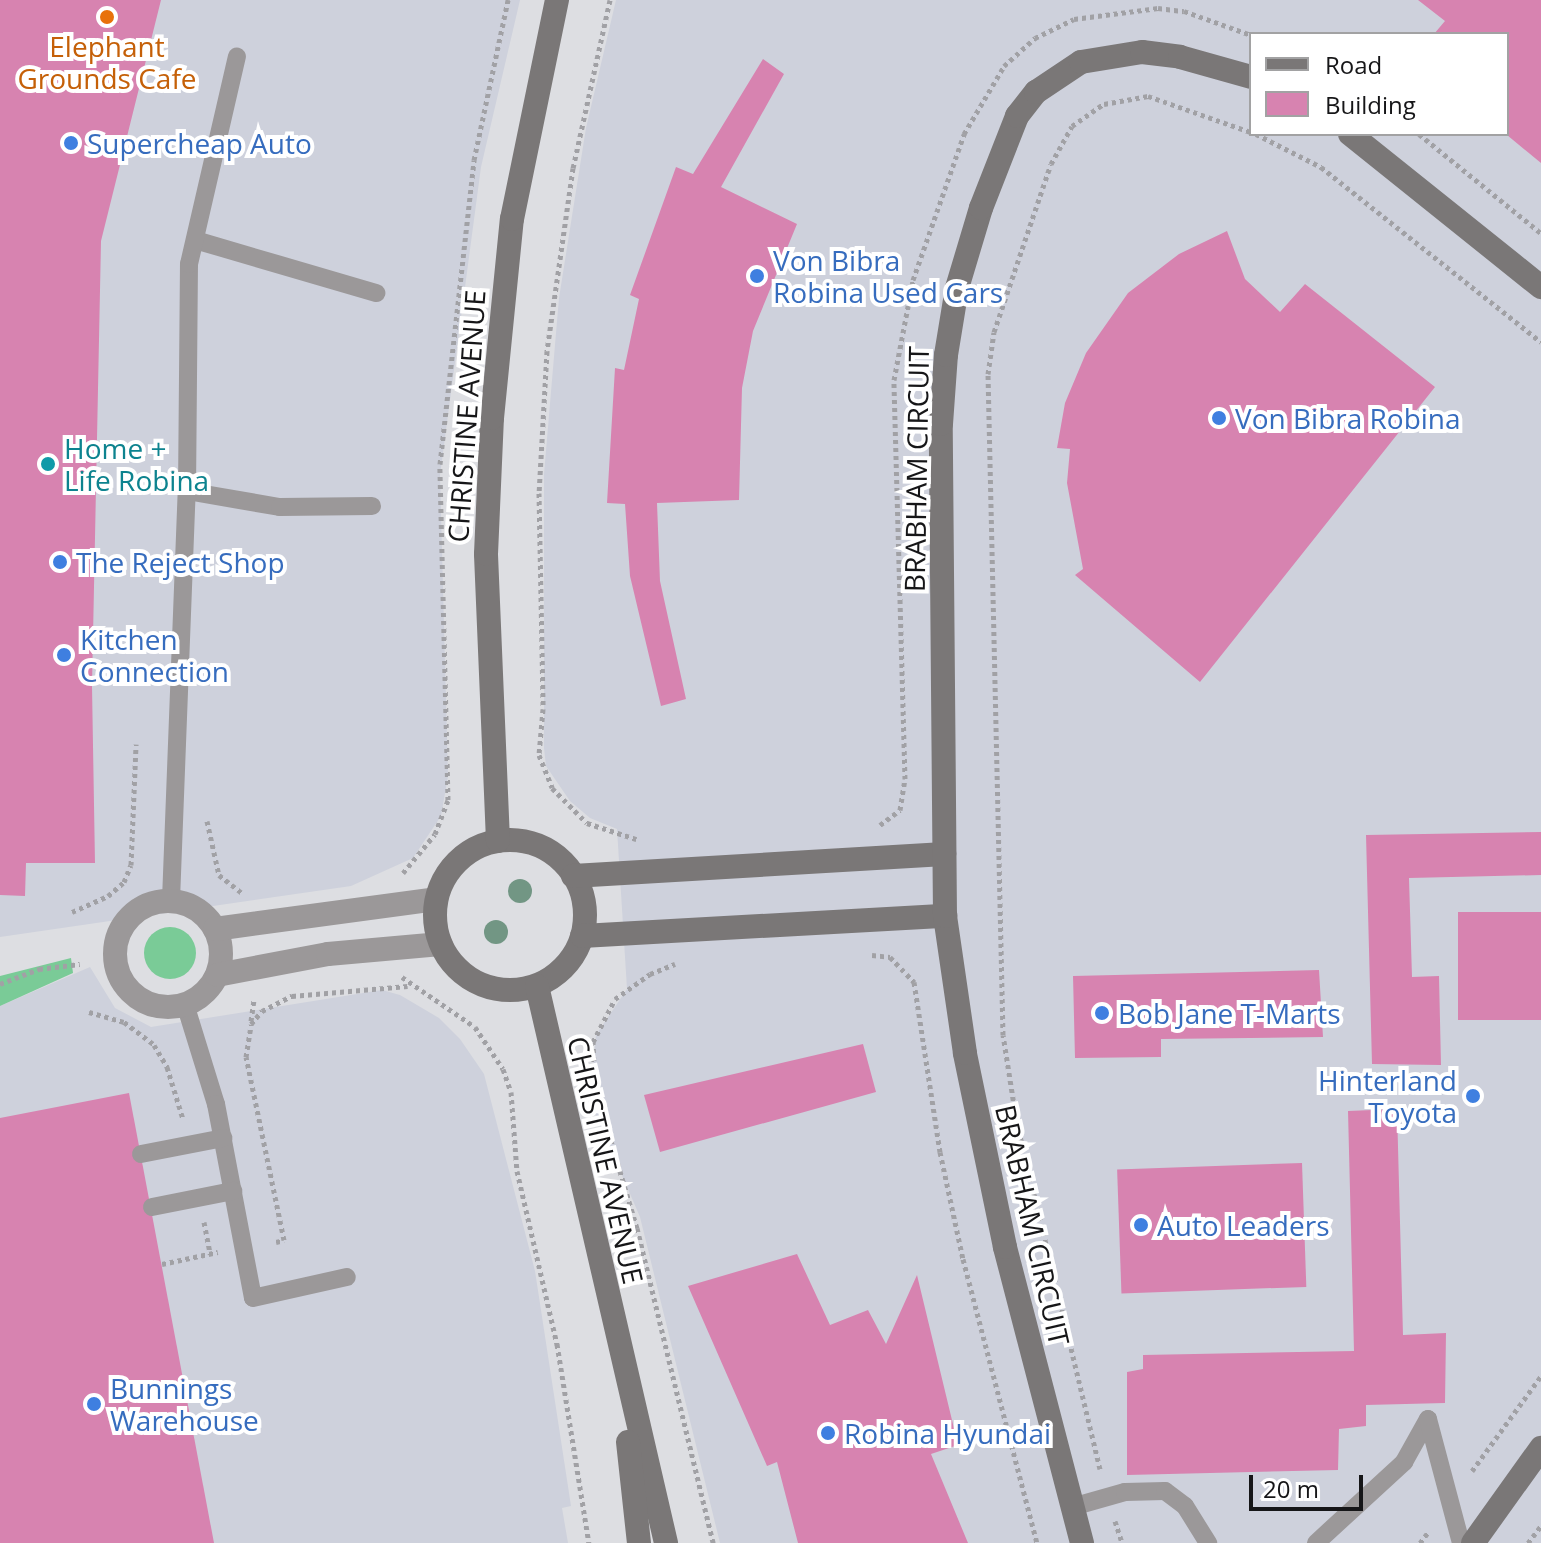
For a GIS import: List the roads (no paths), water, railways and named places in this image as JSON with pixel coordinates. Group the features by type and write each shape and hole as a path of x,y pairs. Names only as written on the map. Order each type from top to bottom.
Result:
{"street":[{"name":"CHRISTINE AVENUE","path":"498,841 486,554 492,418 512,219 557,0"},
{"name":"BRABHAM CIRCUIT","path":"1082,1543 1005,1247 965,1053 945,916 941,424 946,355 957,288 1017,116 1056,77 1081,62 1105,56 1180,57 1249,76"},
{"path":"1352,136 1541,287"},
{"path":"498,841 536,845 558,858 573,876 584,905 582,936 565,966 537,986 508,991 480,984 457,968 441,944 436,899 458,861 498,841"},
{"path":"573,876 944,854"},
{"path":"215,929 436,899"},
{"path":"171,900 204,914 215,929 221,945 217,975 210,988 185,1004 153,1005 138,998 118,973 115,957 125,922 154,902 171,900"},
{"path":"582,936 945,916"},
{"path":"217,975 328,954 441,944"},
{"name":"CHRISTINE AVENUE","path":"537,986 618,1348 666,1543"},
{"name":"CHRISTINE AVENUE","path":"618,1348 639,1543"},
{"path":"1473,1543 1541,1448"}],"lane":[{"path":"171,900 187,491 189,264 237,56"},
{"path":"195,240 376,293"},
{"path":"187,491 280,507 372,506"},
{"path":"185,1004 223,1138 253,1298 347,1277"},
{"path":"141,1154 223,1138"},
{"path":"152,1207 233,1191"},
{"path":"1316,1543 1404,1462 1428,1419 1461,1543"},
{"path":"1072,1507 1145,1489 1165,1491 1185,1506 1208,1543"}],"place":[{"name":"Elephant Grounds Cafe","path":"107,17"},
{"name":"Supercheap Auto","path":"71,143"},
{"name":"Von Bibra Robina Used Cars","path":"757,276"},
{"name":"Von Bibra Robina","path":"1219,418"},
{"name":"Home + Life Robina","path":"48,464"},
{"name":"The Reject Shop","path":"60,562"},
{"name":"Kitchen Connection","path":"64,655"},
{"name":"Bob Jane T-Marts","path":"1102,1013"},
{"name":"Hinterland Toyota","path":"1473,1096"},
{"name":"Auto Leaders","path":"1141,1225"},
{"name":"Bunnings Warehouse","path":"94,1404"},
{"name":"Robina Hyundai","path":"828,1433"}]}
